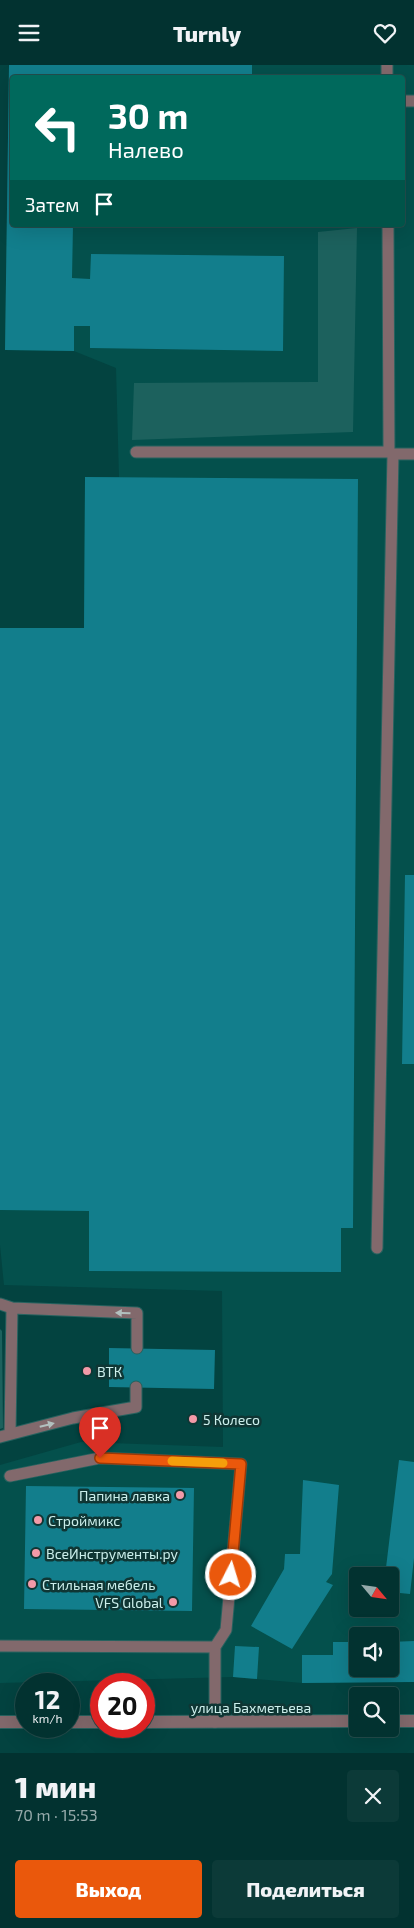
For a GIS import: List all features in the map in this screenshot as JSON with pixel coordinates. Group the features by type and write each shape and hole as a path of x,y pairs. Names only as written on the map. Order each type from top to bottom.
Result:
{"street":[{"name":"улица Бахметьева","path":"155,1722 349,1721"},
{"path":"399,1721 414,1721"},
{"path":"0,1723 15,1722"}],"lane":[{"path":"377,1248 391,453 388,227"},
{"path":"136,452 414,454"},
{"path":"0,1304 12,1308 137,1313 137,1348"},
{"path":"12,1308 5,1435 74,1418 136,1407 136,1387"},
{"path":"10,1476 100,1458 241,1464 226,1630 214,1647 215,1722"},
{"path":"0,1646 214,1647"}],"shaded area":[{"path":"9,65 414,65 414,1682 302,1683 233,1677 155,1679 155,1673 90,1673 90,1681 80,1681 80,1673 15,1673 15,1683 0,1683 0,1465 81,1442 223,1447 222,1291 4,1285 0,1245 0,628 84,628 85,477 119,477 116,368 74,351 5,350"},
{"path":"357,228 353,432 132,440 134,383 318,382 318,232"},
{"path":"0,1329 2,1331 3,1428 0,1429"}],"building":[{"path":"9,65 252,65 252,75 10,75 10,227 73,227 72,278 90,279 91,254 284,256 283,351 90,348 90,326 74,326 74,351 5,350"},
{"path":"85,477 358,479 353,1228 341,1228 341,1272 89,1271 89,1211 0,1210 0,628 84,628"},
{"path":"405,875 414,875 414,1064 402,1064"},
{"path":"109,1348 215,1350 214,1389 109,1387"},
{"path":"399,1460 414,1462 414,1558 410,1594 399,1593 399,1567 386,1567"},
{"path":"303,1480 339,1485 332,1574 326,1582 333,1585 292,1649 251,1626 284,1569 285,1554 300,1554"},
{"path":"26,1486 194,1488 192,1611 24,1609"},
{"path":"414,1641 414,1682 302,1683 302,1655 333,1655 333,1642 349,1642 349,1677 399,1677 399,1642"},
{"path":"235,1646 259,1647 257,1679 233,1677"}],"slow traffic":[{"path":"172,1461 223,1463"}],"place":[{"name":"ВТК","path":"87,1371"},
{"name":"5 Колесо","path":"193,1419"},
{"name":"Папина лавка","path":"180,1495"},
{"name":"Строймикс","path":"38,1520"},
{"name":"ВсеИнструменты.ру","path":"36,1553"},
{"name":"Стильная мебель","path":"32,1584"},
{"name":"VFS Global","path":"173,1602"}],"route":[{"path":"100,1458 241,1464 231,1575"}]}
